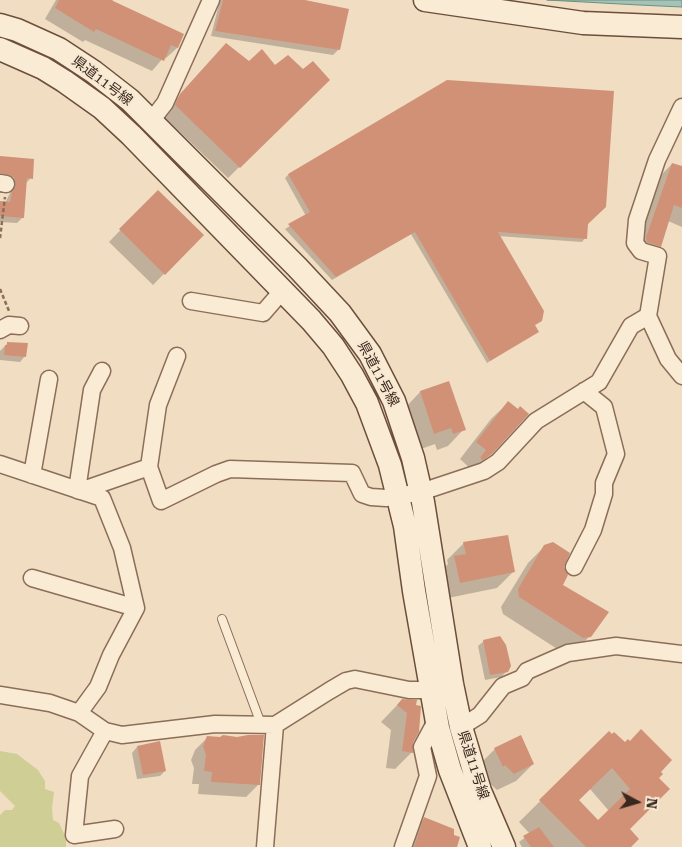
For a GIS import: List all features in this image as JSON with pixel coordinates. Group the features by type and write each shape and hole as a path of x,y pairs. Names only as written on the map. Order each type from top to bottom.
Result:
{"main road":[{"path":"425,0 583,23 682,27"},
{"name":"県道11号線","path":"0,25 40,40 76,60 124,95 152,120 297,266 340,313 361,340 378,367 394,401 413,458 421,492 442,687 436,721 450,770 480,847"},
{"name":"県道11号線","path":"0,48 43,68 102,108 283,290 317,327 352,375 367,403 380,434 399,497 442,687 461,727 480,791 504,847"}],"street":[{"path":"152,120 165,103 211,0"},
{"path":"682,107 657,160 637,220 635,243 641,251 658,256 648,316 668,360 682,376"},
{"path":"191,301 263,313 283,290"},
{"path":"177,356 158,405 149,467 161,500 230,469 352,473 362,494 371,497 399,497 484,472 498,462 536,421 599,382 631,326 648,316"},
{"path":"0,330 15,321"},
{"path":"78,490 92,390 102,371"},
{"path":"32,475 49,379"},
{"path":"574,567 593,530 604,494 604,483 616,454 604,407 584,391"},
{"path":"0,464 102,498 122,548 136,608 111,656 98,687 79,713"},
{"path":"78,490 149,467"},
{"path":"32,578 136,608"},
{"path":"461,727 480,715 503,686 522,678 527,670 568,653 616,646 682,654"},
{"path":"0,695 50,703 79,713 105,731 122,735 215,724 268,725 354,678 409,690 442,687"},
{"path":"404,847 428,776 422,747 436,721"},
{"path":"266,847 268,725"},
{"path":"105,731 80,776 74,835 115,829"}],"lane":[{"path":"222,619 268,725"}],"path":[{"path":"0,238 3,184"},
{"path":"0,289 15,321"}],"green space":[{"path":"0,751 17,754 38,770 45,781 45,789 54,792 53,820 59,823 66,838 66,847 0,847 0,815 5,810 12,810 15,806 0,791"}],"shaded area":[{"path":"547,0 682,0 682,7 639,5"}],"building":[{"path":"59,0 111,0 184,34 178,48 171,45 164,61 96,29 94,32 55,8"},
{"path":"223,0 305,0 349,9 340,50 215,31"},
{"path":"226,43 249,61 262,49 275,65 288,55 303,69 313,61 330,80 240,168 175,105 180,94"},
{"path":"447,80 614,91 606,207 588,224 587,239 498,232 544,311 542,321 535,325 539,332 490,361 415,232 336,277 288,224 310,212 288,174"},
{"path":"0,156 34,159 33,179 27,178 24,218 0,216 0,201 10,202 16,185 14,177 0,173"},
{"path":"672,163 682,166 682,208 674,205 661,247 647,242 646,237"},
{"path":"158,190 204,235 165,275 119,229"},
{"path":"7,342 28,343 26,357 4,355"},
{"path":"449,381 466,430 453,434 451,428 434,434 420,391"},
{"path":"508,401 518,409 520,406 529,414 492,454 483,460 480,458 486,450 476,442"},
{"path":"508,535 515,572 460,583 454,556 466,554 463,542"},
{"path":"553,542 570,553 564,567 568,575 563,585 609,612 591,637 583,638 519,597 518,589 544,545"},
{"path":"500,636 506,645 511,666 508,672 490,675 483,640"},
{"path":"402,699 417,700 416,705 421,706 419,732 413,743 413,753 402,751 407,713 397,705"},
{"path":"641,729 672,760 661,772 663,774 659,778 670,789 630,829 639,839 631,847 586,847 539,800 609,731 612,734 614,732 625,742 628,739 630,741","holes":["612,768 630,789 598,820 579,800"]},
{"path":"223,735 237,737 264,735 260,785 211,782 212,772 204,771 206,755 203,746 207,736 220,737"},
{"path":"521,735 534,764 514,774 505,765 503,767 494,748"},
{"path":"160,741 166,771 143,775 137,746"},
{"path":"424,817 454,829 454,835 460,837 457,847 414,847"},
{"path":"539,827 554,847 531,847 523,836"}]}
